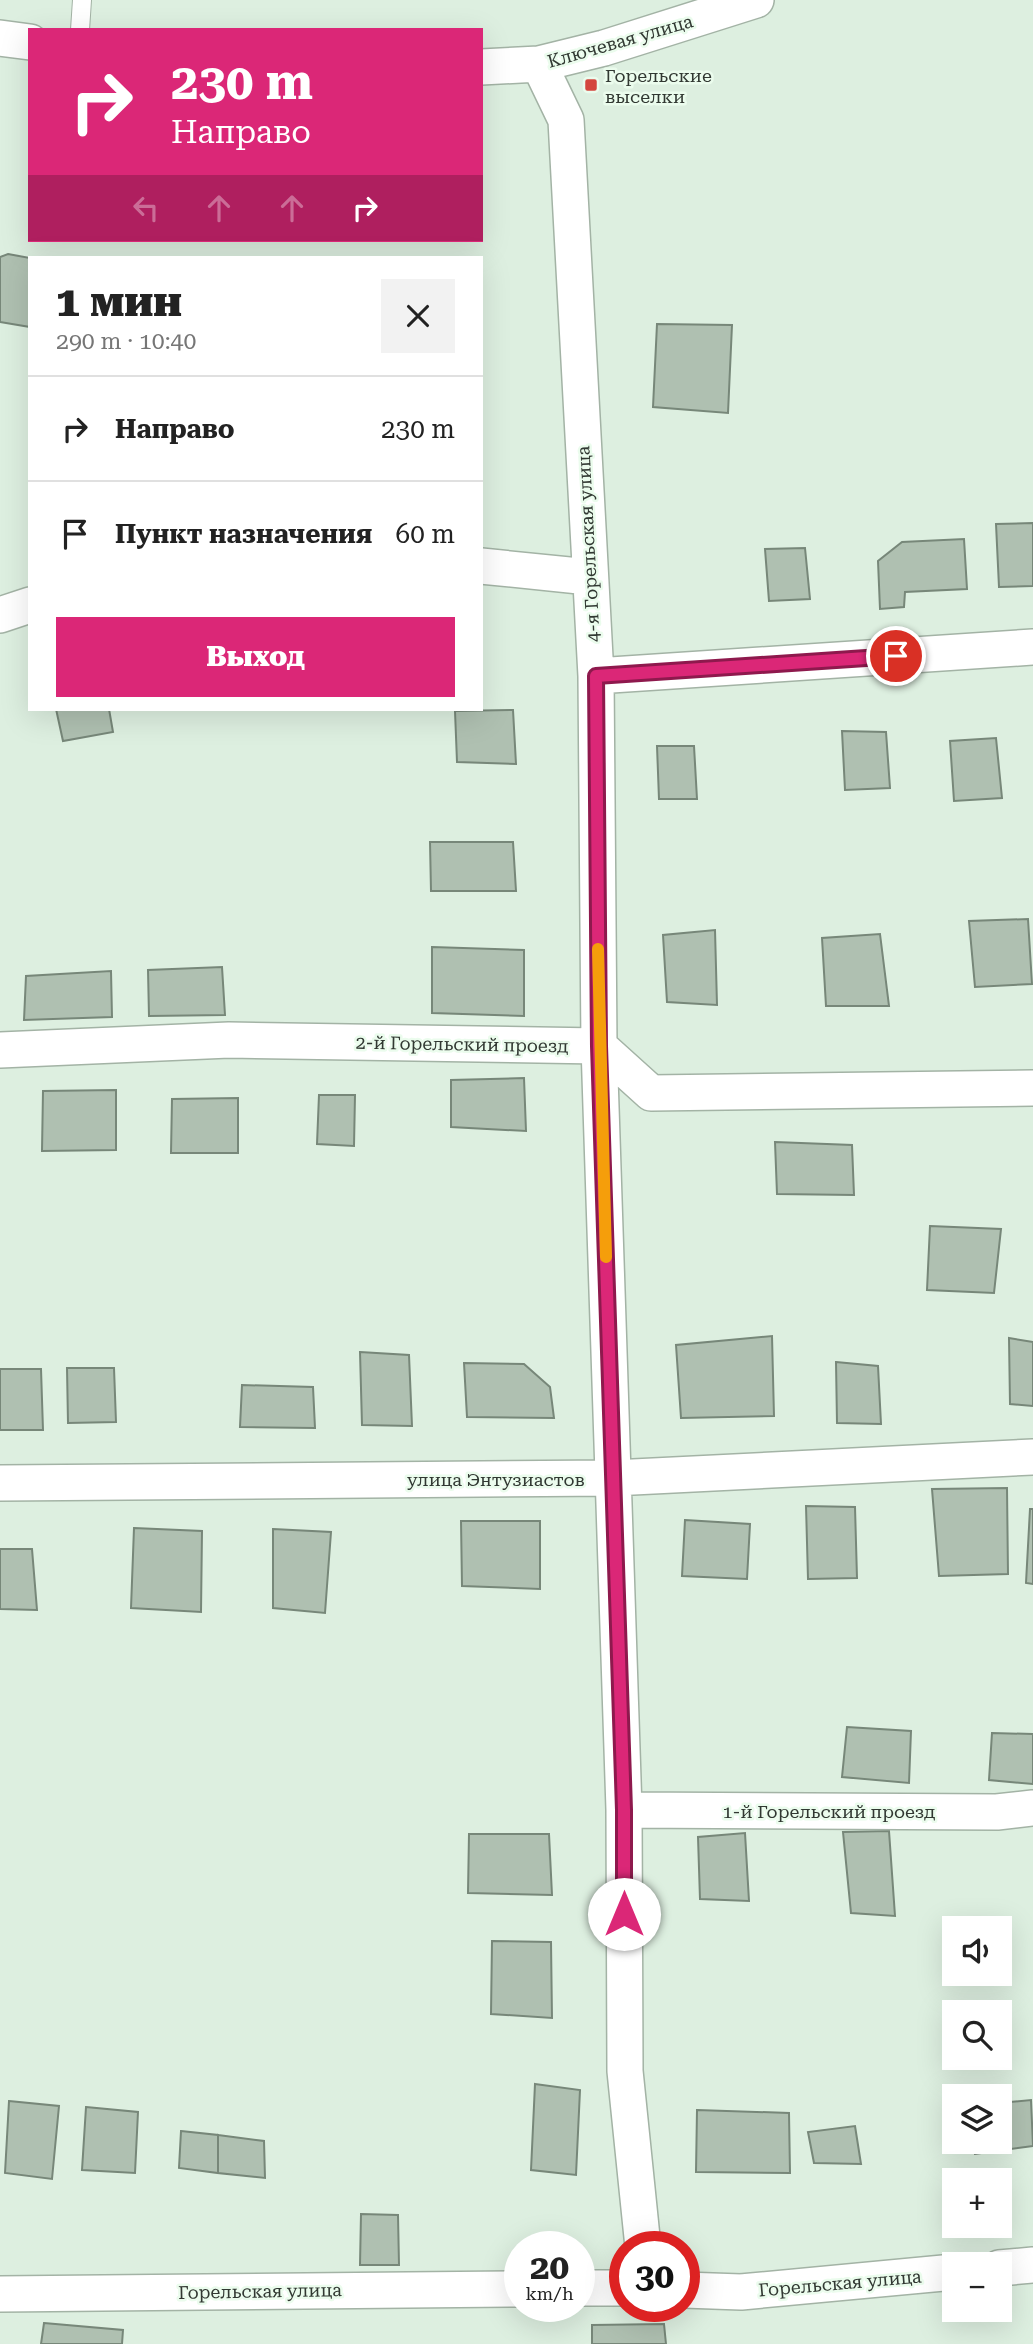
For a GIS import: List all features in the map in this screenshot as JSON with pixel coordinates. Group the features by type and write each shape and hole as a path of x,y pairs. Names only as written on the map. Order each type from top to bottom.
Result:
{"street":[{"name":"Ключевая улица","path":"483,67 539,64 604,48 756,0"},
{"path":"0,38 28,42"},
{"name":"4-я Горельская улица","path":"539,64 566,120 596,676 599,1046 624,1810 625,2071 641,2231"},
{"path":"483,566 589,578"},
{"path":"0,615 28,607"},
{"path":"596,676 1033,647"},
{"name":"2-й Горельский проезд","path":"0,1050 229,1040 599,1046"},
{"path":"599,1046 651,1093 1033,1088"},
{"name":"улица Энтузиастов","path":"0,1483 613,1478 1033,1457"},
{"name":"1-й Горельский проезд","path":"624,1810 998,1812 1033,1808"},
{"path":"1012,2267 1033,2265"},
{"name":"Горельская улица","path":"700,2291 741,2292 942,2273"},
{"name":"Горельская улица","path":"0,2294 504,2289"}],"lane":[{"path":"80,28 82,0"}],"building":[{"path":"8,254 28,258 28,327 0,322 0,257"},
{"path":"657,324 732,325 728,413 653,407"},
{"path":"1033,523 1033,586 999,587 996,524"},
{"path":"964,539 967,589 905,592 904,607 880,609 878,561 902,542"},
{"path":"805,548 810,599 769,601 765,549"},
{"path":"513,710 516,764 457,762 455,711"},
{"path":"56,711 109,711 113,732 63,741"},
{"path":"842,731 886,732 890,788 845,790"},
{"path":"996,738 1002,798 954,801 950,741"},
{"path":"657,746 694,746 697,799 659,799"},
{"path":"430,842 513,842 516,891 431,891"},
{"path":"1028,919 1032,984 975,987 969,921"},
{"path":"715,930 717,1005 667,1002 663,935"},
{"path":"880,934 889,1006 826,1006 822,938"},
{"path":"432,947 524,950 524,1016 432,1013"},
{"path":"222,967 225,1015 149,1016 148,970"},
{"path":"111,971 112,1017 24,1020 26,976"},
{"path":"524,1078 526,1131 451,1127 451,1080"},
{"path":"116,1090 116,1150 42,1151 43,1091"},
{"path":"319,1095 355,1095 354,1146 317,1144"},
{"path":"238,1098 238,1153 171,1153 172,1099"},
{"path":"775,1142 852,1145 854,1195 777,1194"},
{"path":"930,1226 1001,1229 994,1293 927,1290"},
{"path":"772,1336 774,1416 681,1418 676,1345"},
{"path":"1009,1338 1033,1342 1033,1406 1010,1404"},
{"path":"360,1352 409,1355 412,1426 362,1425"},
{"path":"836,1362 878,1366 881,1424 837,1423"},
{"path":"464,1363 524,1364 550,1387 554,1418 467,1417"},
{"path":"67,1368 114,1368 116,1422 68,1423"},
{"path":"0,1369 41,1369 43,1430 0,1430"},
{"path":"242,1385 313,1387 315,1428 240,1427"},
{"path":"1007,1488 1008,1574 939,1576 932,1489"},
{"path":"806,1506 855,1507 857,1578 808,1579"},
{"path":"1030,1509 1033,1509 1033,1584 1026,1583"},
{"path":"685,1520 750,1524 747,1579 682,1576"},
{"path":"461,1521 540,1521 540,1589 462,1586"},
{"path":"134,1528 202,1531 201,1612 131,1608"},
{"path":"273,1529 331,1532 325,1613 273,1608"},
{"path":"0,1549 32,1549 37,1610 0,1609"},
{"path":"847,1727 911,1731 909,1783 842,1777"},
{"path":"992,1733 1033,1734 1033,1784 989,1780"},
{"path":"889,1831 895,1916 851,1913 843,1832"},
{"path":"745,1833 749,1901 700,1899 698,1837"},
{"path":"469,1834 549,1834 552,1895 468,1893"},
{"path":"492,1941 551,1942 552,2018 491,2014"},
{"path":"535,2084 580,2090 576,2175 531,2170"},
{"path":"1031,2100 1033,2146 1012,2149 1012,2102"},
{"path":"9,2101 59,2106 52,2179 5,2173"},
{"path":"86,2107 138,2112 135,2173 82,2170"},
{"path":"697,2110 789,2113 790,2173 696,2172"},
{"path":"855,2126 861,2164 814,2163 808,2132"},
{"path":"181,2131 218,2135 218,2173 179,2168"},
{"path":"218,2135 264,2141 265,2178 218,2173"},
{"path":"361,2214 398,2215 399,2265 360,2265"},
{"path":"44,2323 123,2330 122,2344 41,2344"},
{"path":"664,2324 666,2344 592,2344 592,2325"}],"slow traffic":[{"path":"598,949 606,1257"}],"place":[{"name":"Горельские выселки","path":"591,85"}],"route":[{"path":"624,1914 624,1810 599,1046 596,676 896,656"}]}
